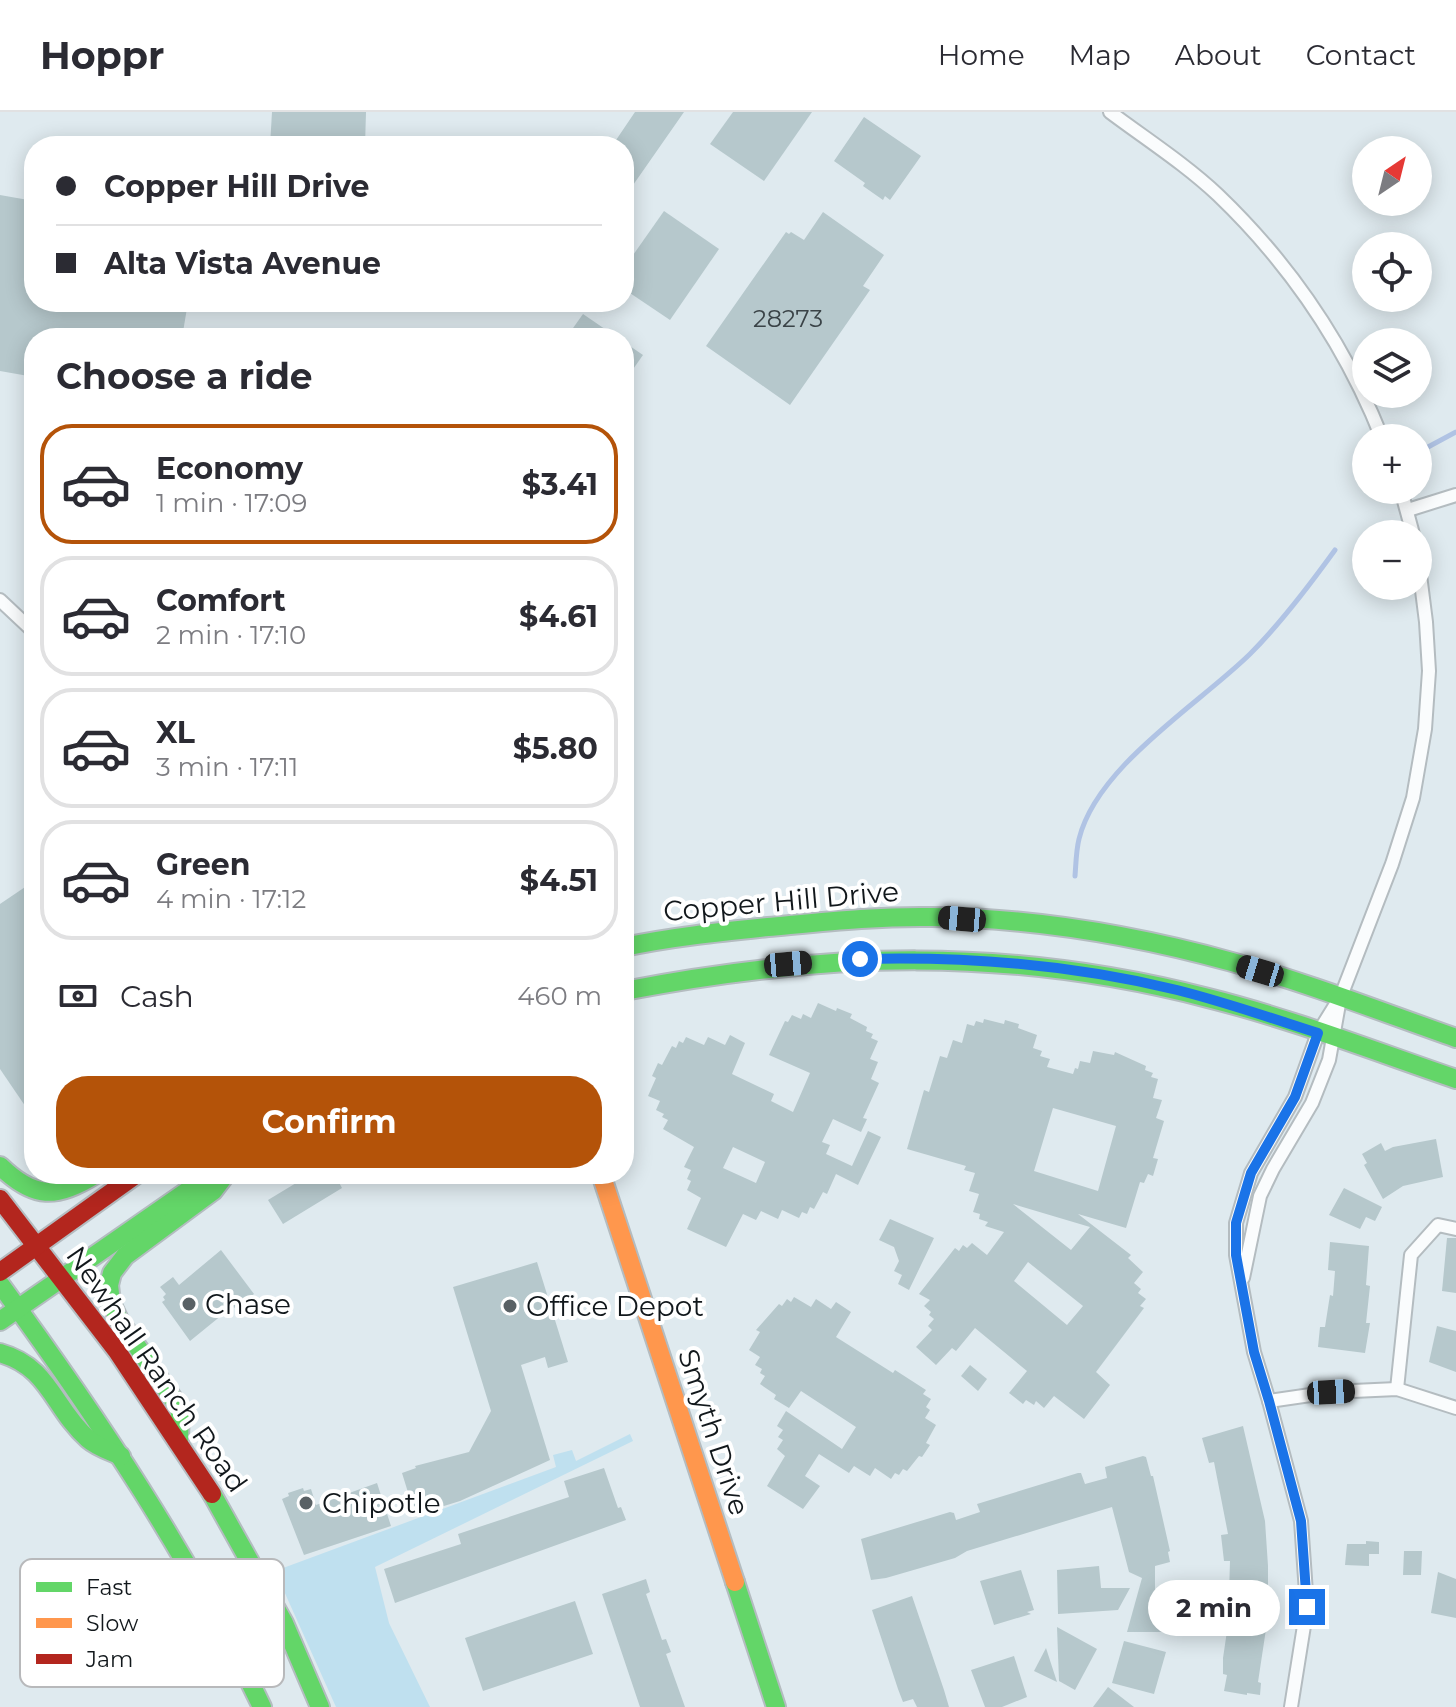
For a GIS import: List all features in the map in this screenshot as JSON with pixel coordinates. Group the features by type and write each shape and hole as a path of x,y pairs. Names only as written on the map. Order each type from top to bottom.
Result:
{"main road":[{"name":"Copper Hill Drive","path":"634,945 832,920 934,917 1044,926 1111,935 1233,962 1341,996 1456,1038"},
{"path":"634,989 676,979 835,959 972,959 1106,975 1175,989 1238,1006 1456,1079"},
{"path":"0,1166 16,1184 46,1194 77,1184"},
{"path":"0,1272 123,1184"},
{"path":"0,1321 198,1184"},
{"path":"179,1440 180,1409 119,1320 111,1303 109,1285 112,1273 125,1256 218,1184"},
{"name":"Smyth Drive","path":"604,1184 776,1707"},
{"name":"Newhall Ranch Road","path":"0,1199 62,1278 179,1440 249,1559"},
{"path":"0,1284 123,1457 183,1559"},
{"path":"0,1353 20,1359 33,1368 89,1440 123,1457"},
{"name":"Newhall Ranch Road","path":"284,1623 320,1707"},
{"path":"253,1687 262,1707"}],"street":[{"path":"1110,112 1216,194 1293,276 1329,330 1376,424"},
{"path":"1408,510 1456,495"},
{"path":"1406,504 1410,520"},
{"path":"0,600 24,623"},
{"path":"1291,1707 1307,1607 1301,1521 1254,1352 1236,1255 1236,1223 1251,1173 1326,1036 1392,864 1413,798 1425,729 1429,671 1423,600"},
{"path":"1242,1281 1260,1196 1312,1103 1326,1036"},
{"path":"1397,1389 1411,1255 1438,1225 1456,1229"},
{"path":"1269,1401 1331,1392 1397,1389 1456,1408"}],"shaded area":[{"path":"630,1434 633,1441 375,1567 389,1623 430,1707 336,1707 284,1591 284,1568 556,1467 553,1455 572,1450 576,1461"}],"building":[{"path":"272,112 366,112 365,136 271,136"},
{"path":"635,112 684,112 634,184 634,136 619,136"},
{"path":"733,112 812,112 764,181 710,144"},
{"path":"864,117 921,156 890,200 885,196 883,200 834,161"},
{"path":"0,195 24,199 24,312 186,312 184,328 24,328 24,375 0,371"},
{"path":"664,211 719,249 670,320 634,296 634,254"},
{"path":"823,212 884,255 863,286 870,290 790,405 706,346 786,232 804,240"},
{"path":"583,314 603,328 573,328"},
{"path":"634,349 643,355 634,368"},
{"path":"24,888 24,1104 0,1069 0,904"},
{"path":"818,1003 836,1011 837,1008 852,1014 850,1018 867,1027 866,1031 873,1034 871,1038 878,1041 870,1059 878,1062 871,1079 879,1083 863,1118 867,1119 861,1132 833,1119 822,1142 830,1145 826,1154 852,1166 868,1131 881,1137 858,1185 836,1174 827,1194 823,1192 814,1209 810,1207 807,1214 802,1212 799,1218 782,1210 778,1219 761,1211 756,1220 743,1214 726,1247 687,1229 701,1198 687,1190 691,1170 684,1167 694,1147 663,1129 668,1120 656,1110 660,1101 648,1096 656,1078 652,1076 658,1063 662,1065 672,1046 676,1048 679,1041 683,1043 686,1037 704,1045 708,1037 725,1045 730,1035 745,1043 732,1074 774,1094 771,1101 793,1112 810,1073 769,1055 785,1021 788,1022 792,1015 801,1019 803,1014 811,1018","holes":["733,1147 765,1162 756,1183 723,1168"]},
{"path":"984,1019 1004,1024 1005,1020 1037,1035 1033,1048 1042,1051 1040,1056 1050,1059 1047,1067 1073,1074 1080,1061 1090,1063 1093,1051 1114,1055 1115,1052 1146,1066 1145,1070 1153,1073 1151,1077 1158,1079 1153,1098 1162,1100 1156,1118 1164,1121 1153,1158 1158,1159 1153,1176 1148,1174 1144,1183 1140,1182 1126,1228 1078,1214 1131,1255 1128,1258 1143,1272 1134,1283 1141,1289 1138,1293 1146,1299 1140,1306 1144,1308 1096,1372 1110,1385 1084,1419 1054,1396 1044,1408 1036,1401 1034,1405 1026,1400 1023,1404 1009,1393 1027,1371 975,1328 956,1351 952,1348 936,1365 916,1347 932,1330 928,1326 934,1319 924,1306 930,1300 919,1294 955,1248 959,1251 963,1245 967,1248 972,1243 987,1255 1004,1232 985,1226 988,1222 979,1219 980,1214 973,1212 979,1194 969,1191 975,1173 964,1170 966,1166 907,1149 924,1090 929,1092 940,1056 947,1058 953,1040 962,1043 967,1024 974,1026 976,1021 983,1023","holes":["1053,1108 1116,1126 1098,1191 1034,1171","1013,1204 1090,1227 1071,1250","1028,1262 1083,1306 1067,1325 1014,1281"]},
{"path":"1436,1139 1443,1177 1403,1186 1383,1199 1364,1165 1367,1163 1362,1154 1381,1143 1385,1151"},
{"path":"294,1184 340,1184 342,1188 283,1224 268,1200"},
{"path":"1344,1188 1382,1207 1375,1221 1366,1217 1360,1229 1329,1215"},
{"path":"890,1219 934,1238 909,1290 898,1284 902,1275 894,1271 899,1261 894,1247 879,1240"},
{"path":"1447,1238 1456,1238 1456,1293 1442,1291"},
{"path":"1330,1242 1369,1246 1366,1285 1370,1286 1366,1323 1370,1323 1365,1353 1318,1347 1320,1327 1325,1327 1330,1295 1333,1296 1335,1271 1328,1270"},
{"path":"221,1250 254,1294 233,1306 190,1341 162,1302 166,1294 160,1287 173,1277 179,1285"},
{"path":"537,1262 568,1362 548,1368 545,1357 521,1365 550,1460 460,1501 415,1515 402,1473 415,1466 469,1452 491,1411 453,1287"},
{"path":"794,1297 811,1307 816,1299 831,1309 836,1302 851,1312 836,1337 926,1390 923,1394 931,1399 925,1418 936,1425 926,1443 930,1445 922,1457 919,1456 907,1471 903,1469 899,1475 895,1473 891,1479 875,1468 870,1476 854,1466 849,1473 819,1454 805,1476 820,1486 803,1509 767,1486 785,1456 777,1449 783,1440 778,1437 783,1430 777,1426 786,1411 842,1449 856,1427 801,1391 789,1408 774,1399 776,1395 760,1384 765,1376 760,1373 762,1369 755,1365 760,1357 749,1350 760,1332 756,1330 779,1304 782,1306 787,1299 791,1302"},
{"path":"1437,1326 1456,1331 1456,1372 1429,1362"},
{"path":"970,1365 987,1379 978,1391 961,1376"},
{"path":"1243,1426 1265,1521 1268,1566 1268,1616 1258,1682 1261,1683 1260,1695 1224,1691 1227,1675 1223,1674 1223,1658 1227,1631 1232,1632 1230,1561 1224,1561 1221,1535 1228,1534 1214,1462 1209,1463 1202,1438"},
{"path":"1143,1456 1153,1476 1170,1551 1170,1562 1155,1566 1155,1589 1168,1591 1166,1632 1127,1632 1142,1578 1129,1572 1112,1507 967,1551 955,1558 871,1580 861,1539 950,1512 954,1513 956,1520 980,1512 977,1504 1078,1473 1081,1473 1085,1484 1107,1478 1105,1467"},
{"path":"604,1468 618,1508 621,1507 626,1520 395,1603 384,1569 461,1544 458,1534 569,1497 564,1481"},
{"path":"377,1483 391,1526 304,1555 282,1499 289,1496 288,1493 311,1489 316,1505"},
{"path":"1366,1541 1379,1542 1379,1554 1369,1554 1369,1566 1345,1565 1347,1544 1366,1544"},
{"path":"1404,1551 1422,1551 1421,1575 1403,1575"},
{"path":"1099,1566 1101,1588 1130,1588 1118,1610 1058,1614 1057,1570"},
{"path":"1021,1570 1034,1610 1027,1612 1031,1614 994,1625 980,1581"},
{"path":"1438,1572 1456,1579 1456,1618 1431,1613"},
{"path":"646,1579 650,1592 646,1594 662,1640 666,1639 671,1652 666,1654 685,1707 640,1707 602,1594"},
{"path":"912,1596 949,1707 917,1707 913,1699 903,1702 898,1689 872,1610"},
{"path":"575,1601 593,1654 483,1691 465,1638"},
{"path":"1057,1627 1097,1649 1075,1690 1059,1681"},
{"path":"1124,1641 1166,1652 1154,1694 1112,1683"},
{"path":"1046,1648 1057,1682 1034,1671"},
{"path":"1014,1656 1027,1697 1002,1707 985,1707 971,1670"},
{"path":"1108,1687 1134,1707 1093,1707"}],"waterway":[{"path":"1432,445 1456,432"},
{"path":"1075,876 1079,839 1089,812 1106,786 1152,738 1250,654 1295,604 1335,550"}],"traffic: fast":[{"path":"634,945 714,933 870,918 970,918 1045,925 1121,936 1232,962 1317,988 1456,1038"},
{"path":"634,989 772,968 845,962 916,960 1060,969 1133,981 1239,1006 1456,1079"},
{"path":"0,1166 35,1190 57,1191 78,1184"},
{"path":"0,1321 198,1184"},
{"path":"179,1440 180,1409 119,1320 111,1303 109,1285 112,1273 125,1256 218,1184"},
{"path":"0,1284 73,1386 184,1559"},
{"path":"0,1353 17,1359 41,1378 88,1439 121,1456"},
{"path":"212,1494 248,1559"},
{"path":"735,1582 776,1707"},
{"path":"284,1623 320,1707"},
{"path":"252,1687 262,1707"}],"traffic: slow":[{"path":"604,1184 735,1582"}],"traffic: jam":[{"path":"0,1272 123,1184"},
{"path":"0,1199 117,1351 212,1494"}],"place":[{"name":"Chase","path":"189,1304"},
{"name":"Office Depot","path":"510,1306"},
{"name":"Chipotle","path":"306,1503"}],"route":[{"path":"860,959 972,959 1106,975 1238,1006 1318,1033 1295,1097 1251,1173 1236,1223 1236,1255 1254,1352 1301,1521 1307,1607"}]}
